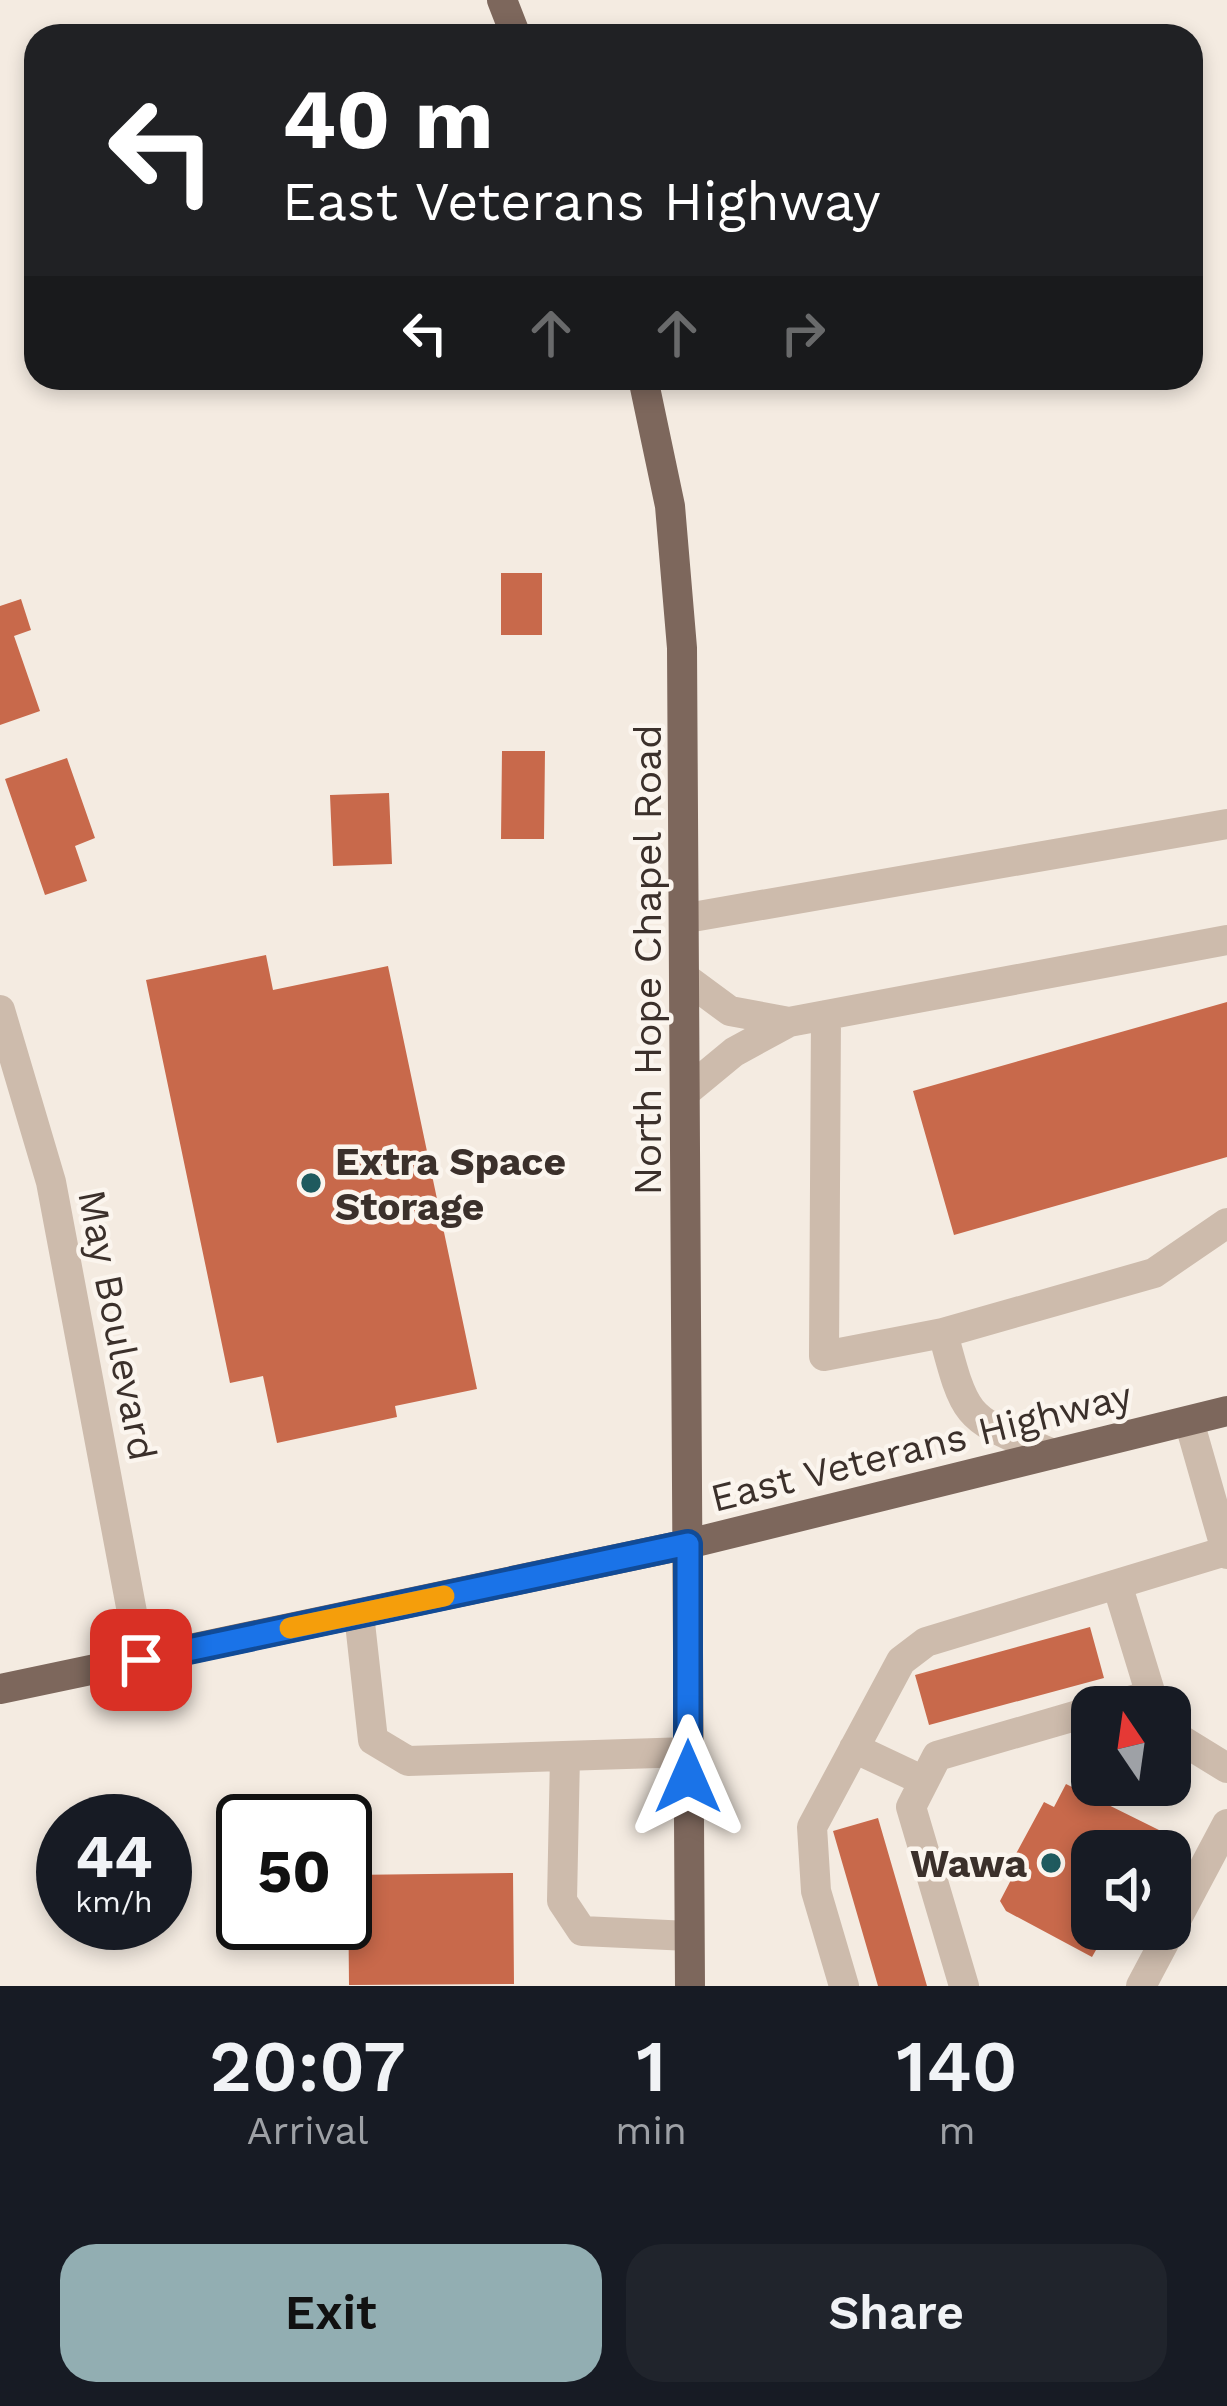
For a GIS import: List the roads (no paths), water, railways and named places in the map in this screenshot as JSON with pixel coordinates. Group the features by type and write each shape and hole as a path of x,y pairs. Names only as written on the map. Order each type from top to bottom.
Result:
{"main road":[{"name":"North Hope Chapel Road","path":"646,390 670,506 682,648 688,980 690,1986"},
{"name":"East Veterans Highway","path":"0,1690 688,1544 1227,1412"}],"street":[{"path":"687,918 1227,824"},
{"path":"688,1090 734,1052 789,1022 1227,940"},
{"path":"688,980 730,1011 789,1022"},
{"name":"May Boulevard","path":"0,1010 51,1182 141,1660"},
{"path":"826,1015 824,1357 943,1333 1154,1274 1227,1223"},
{"path":"943,1333 961,1404 988,1426 1053,1454"},
{"path":"844,1986 816,1891 812,1827 901,1660 926,1642 1227,1552 1189,1421"},
{"path":"1117,1584 1149,1686"},
{"path":"359,1614 373,1740 408,1761 688,1752"},
{"path":"964,1986 911,1807 937,1756 1071,1718"},
{"path":"854,1748 924,1781"},
{"path":"1191,1750 1227,1768"},
{"path":"565,1756 562,1901 582,1931 689,1936"},
{"path":"1141,1986 1227,1824"}],"place":[{"name":"Extra Space Storage","path":"311,1183"},
{"name":"Wawa","path":"1051,1863"}]}
